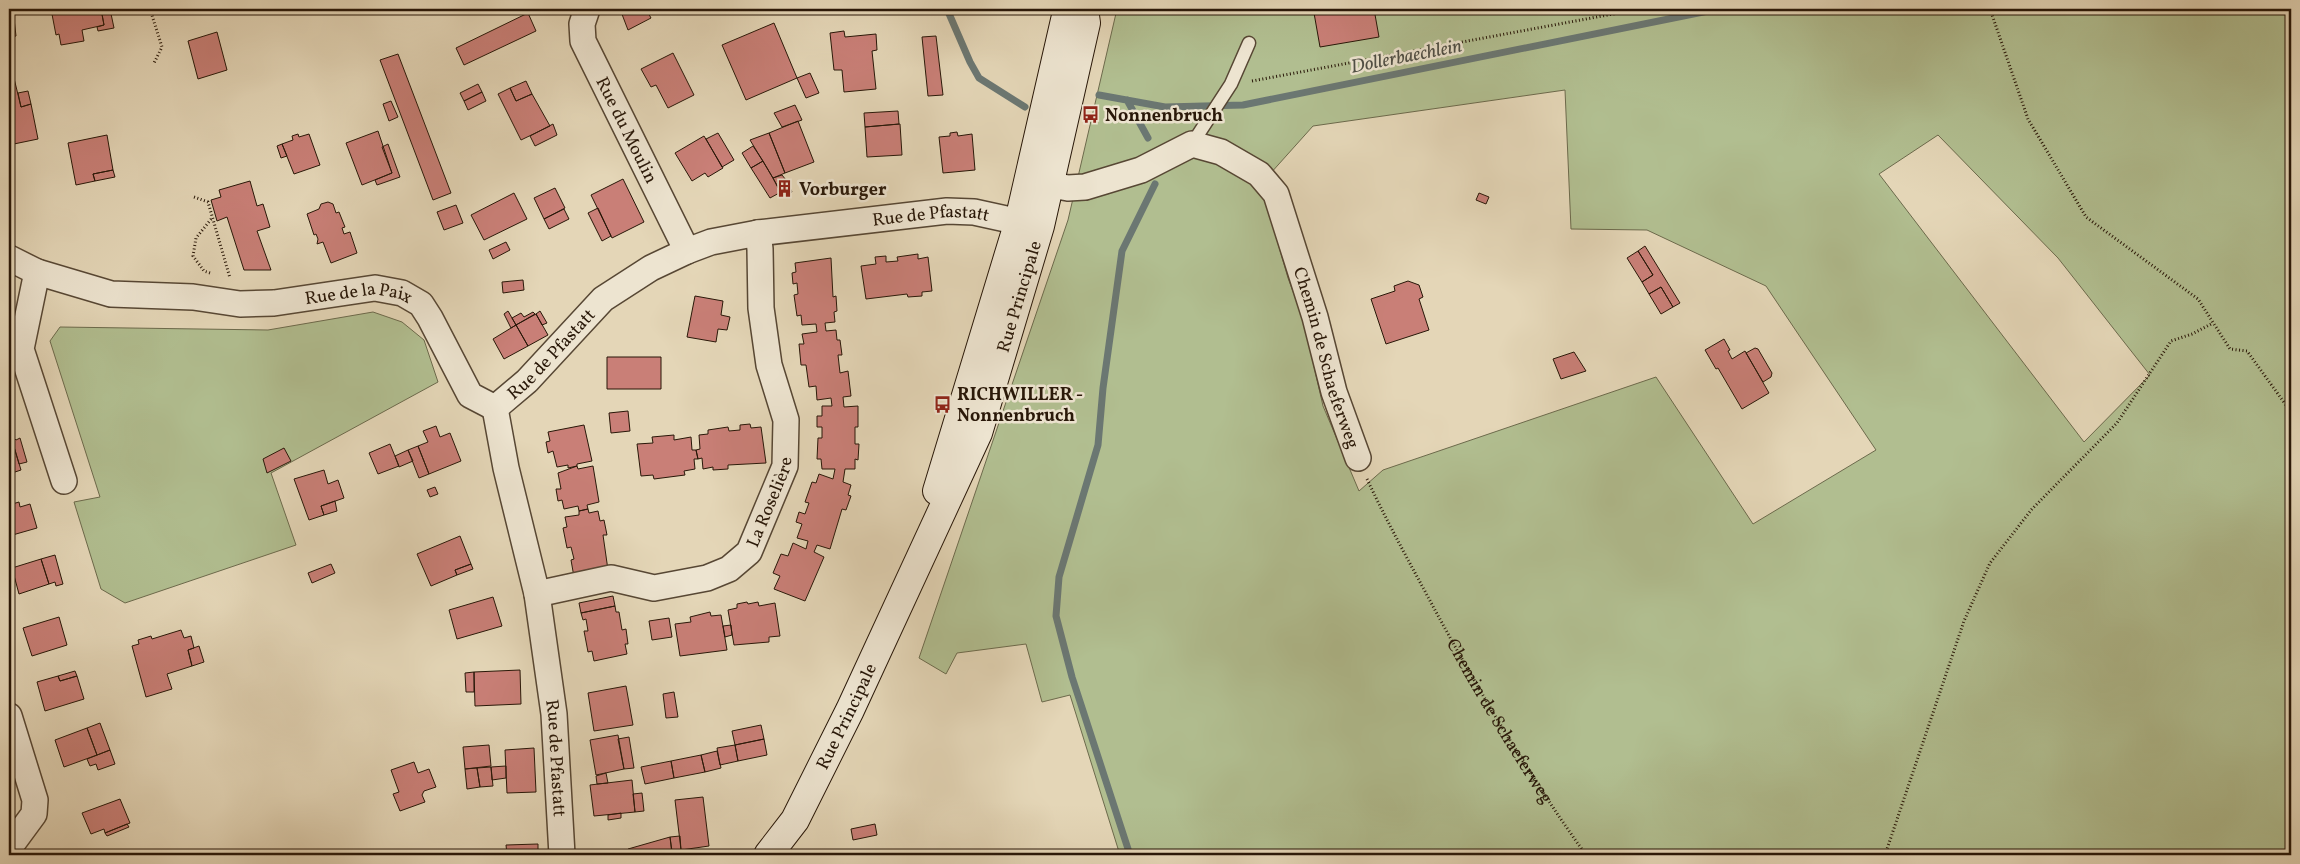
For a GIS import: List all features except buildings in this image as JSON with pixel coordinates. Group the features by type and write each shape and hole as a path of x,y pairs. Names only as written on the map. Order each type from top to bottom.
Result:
{"main road":[{"name":"Rue Principale","path":"768,855 798,813 915,572 944,466 1030,223 1039,183 1065,20 1070,9"},
{"name":"Rue Principale","path":"1039,183 1086,23 1084,9"}],"street":[{"name":"Rue du Moulin","path":"587,9 582,24 583,42 687,251"},
{"path":"1039,183 1084,187 1141,170 1192,144"},
{"name":"Chemin de Schaeferweg","path":"1192,144 1221,152 1259,174 1276,194 1316,317 1334,392 1358,458"},
{"name":"Rue de Pfastatt","path":"562,855 554,714 537,594 506,468 495,408 527,381 603,299 637,276 687,251 711,242 758,232 947,211 974,212 1030,223"},
{"name":"La Roselière","path":"537,594 611,578 654,588 707,578 729,568 749,552 785,466 786,420 769,365 761,308 758,232"},
{"name":"Rue de la Paix","path":"9,244 69,265 193,297 240,304 274,303 375,288 402,294 421,304 470,395 495,408"},
{"name":"Rue de la Paix","path":"9,258 37,272 111,294 193,297"},
{"path":"37,272 20,349 64,481"},
{"path":"9,716 35,800 34,814 9,848"}],"lane":[{"path":"1192,144 1232,84 1249,43"}],"path":[{"path":"150,9 162,47 154,63"},
{"path":"1232,84 1284,76 1640,9"},
{"path":"1990,9 2028,119 2086,217 2198,299 2230,349 2247,351 2291,412"},
{"path":"194,197 208,202 231,281 222,278"},
{"path":"212,217 196,238 193,256 204,271 213,274"},
{"path":"1885,855 1964,621 1990,563 2032,508 2117,423 2171,341 2192,334 2213,322"},
{"name":"Chemin de Schaeferweg","path":"1358,458 1384,515 1481,694 1556,814 1586,855"}],"green space":[{"path":"1117,9 2291,9 2291,855 1120,855 1070,695 1042,702 1026,644 957,653 946,674 919,658 1068,220","holes":["1565,90 1571,229 1647,230 1766,286 1876,450 1753,524 1656,377 1383,470 1359,491 1323,406 1303,318 1288,278 1261,184 1313,126","1938,135 2058,258 2150,375 2084,442 1879,174"]},
{"path":"373,312 402,322 424,340 438,382 271,473 296,545 125,603 101,589 74,502 100,497 50,341 60,327 268,330"}],"waterway":[{"name":"Dollerbaechlein","path":"947,9 979,78 1025,107"},
{"name":"Dollerbaechlein","path":"1099,95 1165,107 1243,105 1718,9"},
{"path":"1127,100 1148,138"},
{"path":"1130,855 1072,677 1056,616 1059,577 1098,445 1103,388 1122,251 1155,184"}],"place":[{"name":"Nonnenbruch","path":"1091,115"},
{"name":"Vorburger","path":"785,189"},
{"name":"RICHWILLER - Nonnenbruch","path":"943,404"}]}
